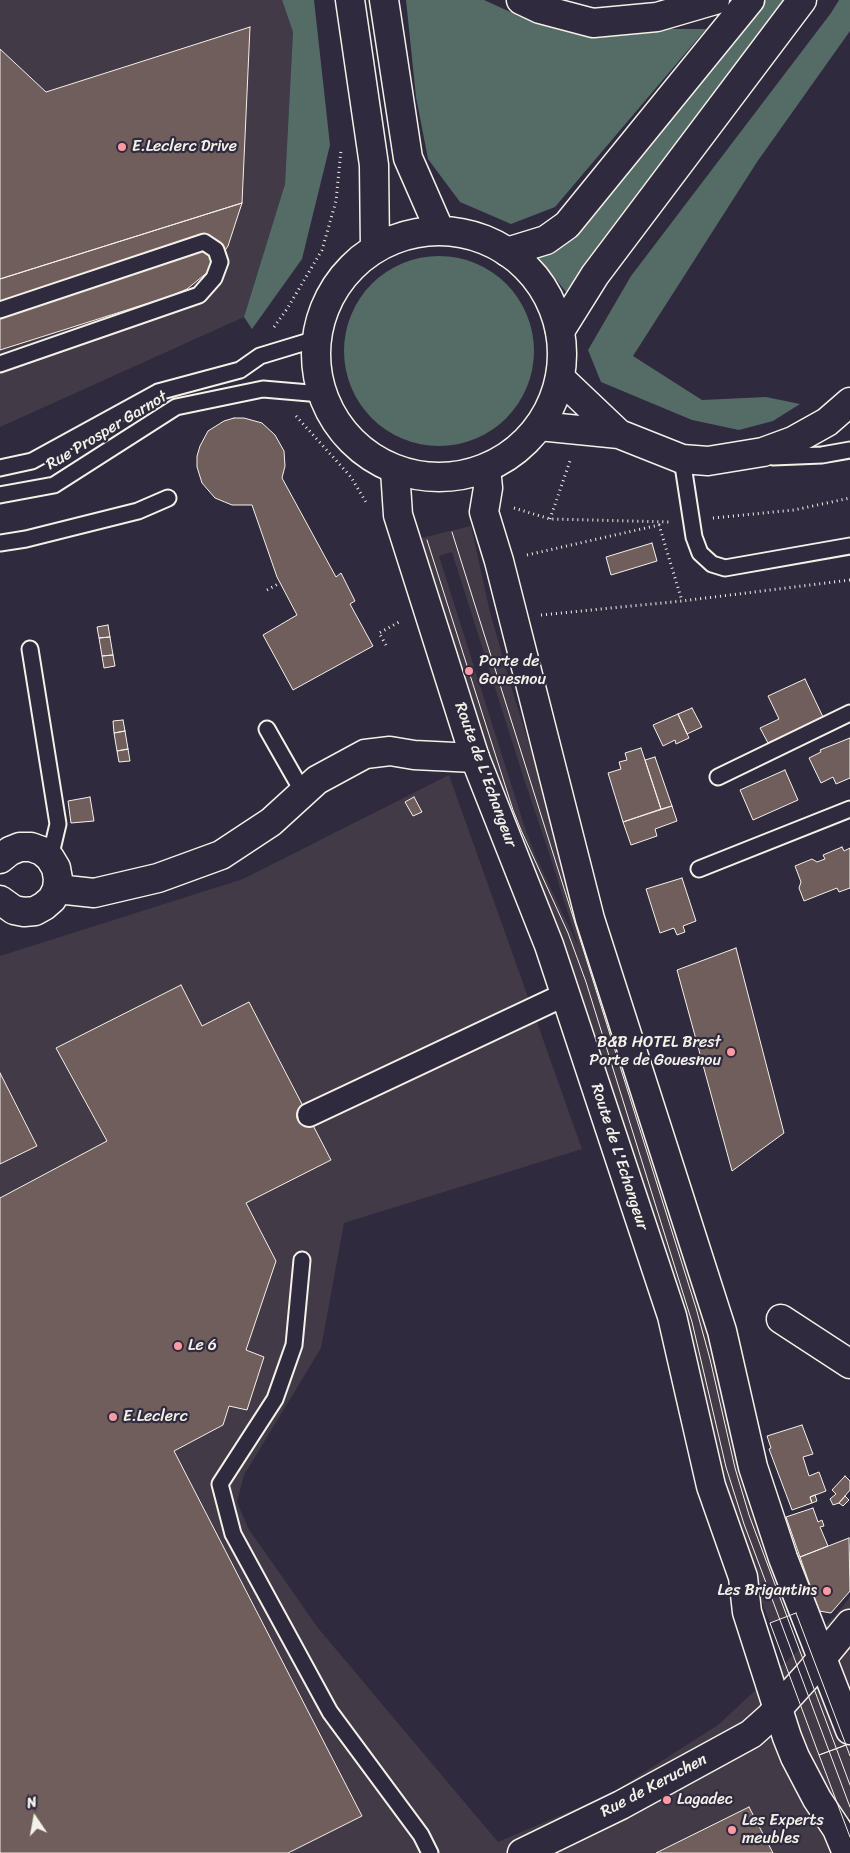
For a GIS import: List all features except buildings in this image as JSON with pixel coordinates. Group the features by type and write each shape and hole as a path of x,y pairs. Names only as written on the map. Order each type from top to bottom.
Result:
{"main road":[{"path":"350,0 374,164 375,249"},
{"path":"384,0 408,158 440,232"},
{"path":"521,0 540,9 593,22 657,17 715,0"},
{"path":"507,252 546,240 567,225 750,0"},
{"path":"560,331 594,275 802,0"},
{"path":"440,232 475,237 507,252 532,273 550,300 560,331 562,354 560,378 552,403 539,426 515,451 486,468 456,476 425,477 395,470 363,452 338,426 321,394 316,366 316,339 326,303 347,272 375,249 406,236 440,232"},
{"path":"560,378 619,434"},
{"path":"539,426 619,434 682,459 708,462 763,452 793,441 838,421 850,402"},
{"path":"486,468 488,488 484,512 499,561 590,919 722,1331 753,1467 783,1558 850,1730"},
{"name":"Route de L'Echangeur","path":"395,470 398,515 475,758 549,945 672,1316 711,1486 743,1577 747,1612 778,1708 795,1757 817,1799 837,1829 848,1853"},
{"path":"57,889 94,893 158,878 222,855 272,822 317,780 364,754 390,752 475,758"},
{"path":"0,859 10,851 20,847 36,849 50,858 56,868 58,878 57,889 52,899 35,911 24,912 14,910 0,900"},
{"path":"780,1319 850,1364"},
{"name":"Rue de Keruchen","path":"522,1853 559,1845 621,1805 751,1734 778,1708 823,1658 850,1624"}],"street":[{"path":"308,1116 566,994"}],"lane":[{"path":"0,310 204,242 216,250 220,262 214,278 199,296 0,364"},
{"name":"Rue Prosper Garnot","path":"0,468 32,461 158,392 240,370 260,356 316,339"},
{"name":"Rue Prosper Garnot","path":"0,495 54,485 176,407 263,389 321,394"},
{"path":"724,459 822,455 850,450"},
{"path":"682,459 694,537 700,553 712,564 725,568 850,546"},
{"path":"0,543 26,539 138,511 168,498"},
{"path":"30,649 58,824 50,858"},
{"path":"718,777 850,713"},
{"path":"267,730 304,794"},
{"path":"699,869 850,809"},
{"path":"302,1260 294,1345 275,1399 220,1484 233,1534 330,1712 421,1835 430,1853"}],"path":[{"path":"260,356 269,334 287,309 322,250 336,201 341,143"},
{"path":"263,389 282,398 351,477 370,510"},
{"path":"550,519 580,430"},
{"path":"522,556 659,525 682,601"},
{"path":"538,615 682,601 850,580"},
{"path":"267,590 280,583"},
{"path":"386,645 379,633 407,617"}],"shaded area":[{"path":"0,0 282,0 293,31 285,184 244,317 0,427"},
{"path":"471,526 490,612 515,700 563,848 796,1613 770,1623 735,1531 421,538","holes":["452,552 579,948 536,857 524,825 439,556"]},
{"path":"449,775 582,1149 344,1223 321,1348 244,1475 237,1502 248,1528 318,1628 498,1842 610,1794 718,1725 834,1617 850,1597 850,1853 0,1853 0,956 243,879"}],"green space":[{"path":"282,0 314,0 330,145 302,259 252,329 244,317 285,184 293,32"},
{"path":"406,0 484,0 537,24 595,38 670,29 706,29 555,207 511,224 460,202 428,159 416,97"},
{"path":"762,0 793,0 566,292 536,254 566,243"},
{"path":"839,0 850,0 850,31 757,162 633,356 702,400 766,397 800,404 773,421 739,430 692,420 601,382 588,350 631,276"},
{"path":"439,256 475,263 492,272 506,284 518,298 527,315 534,351 527,387 518,404 506,418 492,430 475,439 439,446 403,439 386,430 372,418 360,404 351,387 344,351 351,315 360,298 372,284 386,272 403,263"}],"tram line":[{"path":"452,532 696,1308 710,1359 735,1468 749,1515 850,1785"},
{"path":"427,540 513,810 568,933 586,982 692,1322 726,1467 744,1524 850,1807"},
{"path":"796,1613 846,1745 819,1755 770,1623 796,1613"},
{"path":"850,1756 846,1745 819,1755 850,1837"}],"place":[{"name":"E.Leclerc Drive","path":"122,147"},
{"name":"Porte de Gouesnou","path":"469,671"},
{"name":"B&B HOTEL Brest Porte de Gouesnou","path":"731,1052"},
{"name":"Le 6","path":"178,1346"},
{"name":"E.Leclerc","path":"113,1417"},
{"name":"Les Brigantins","path":"827,1591"},
{"name":"Lagadec","path":"667,1800"},
{"name":"Les Experts meubles","path":"732,1830"}]}
